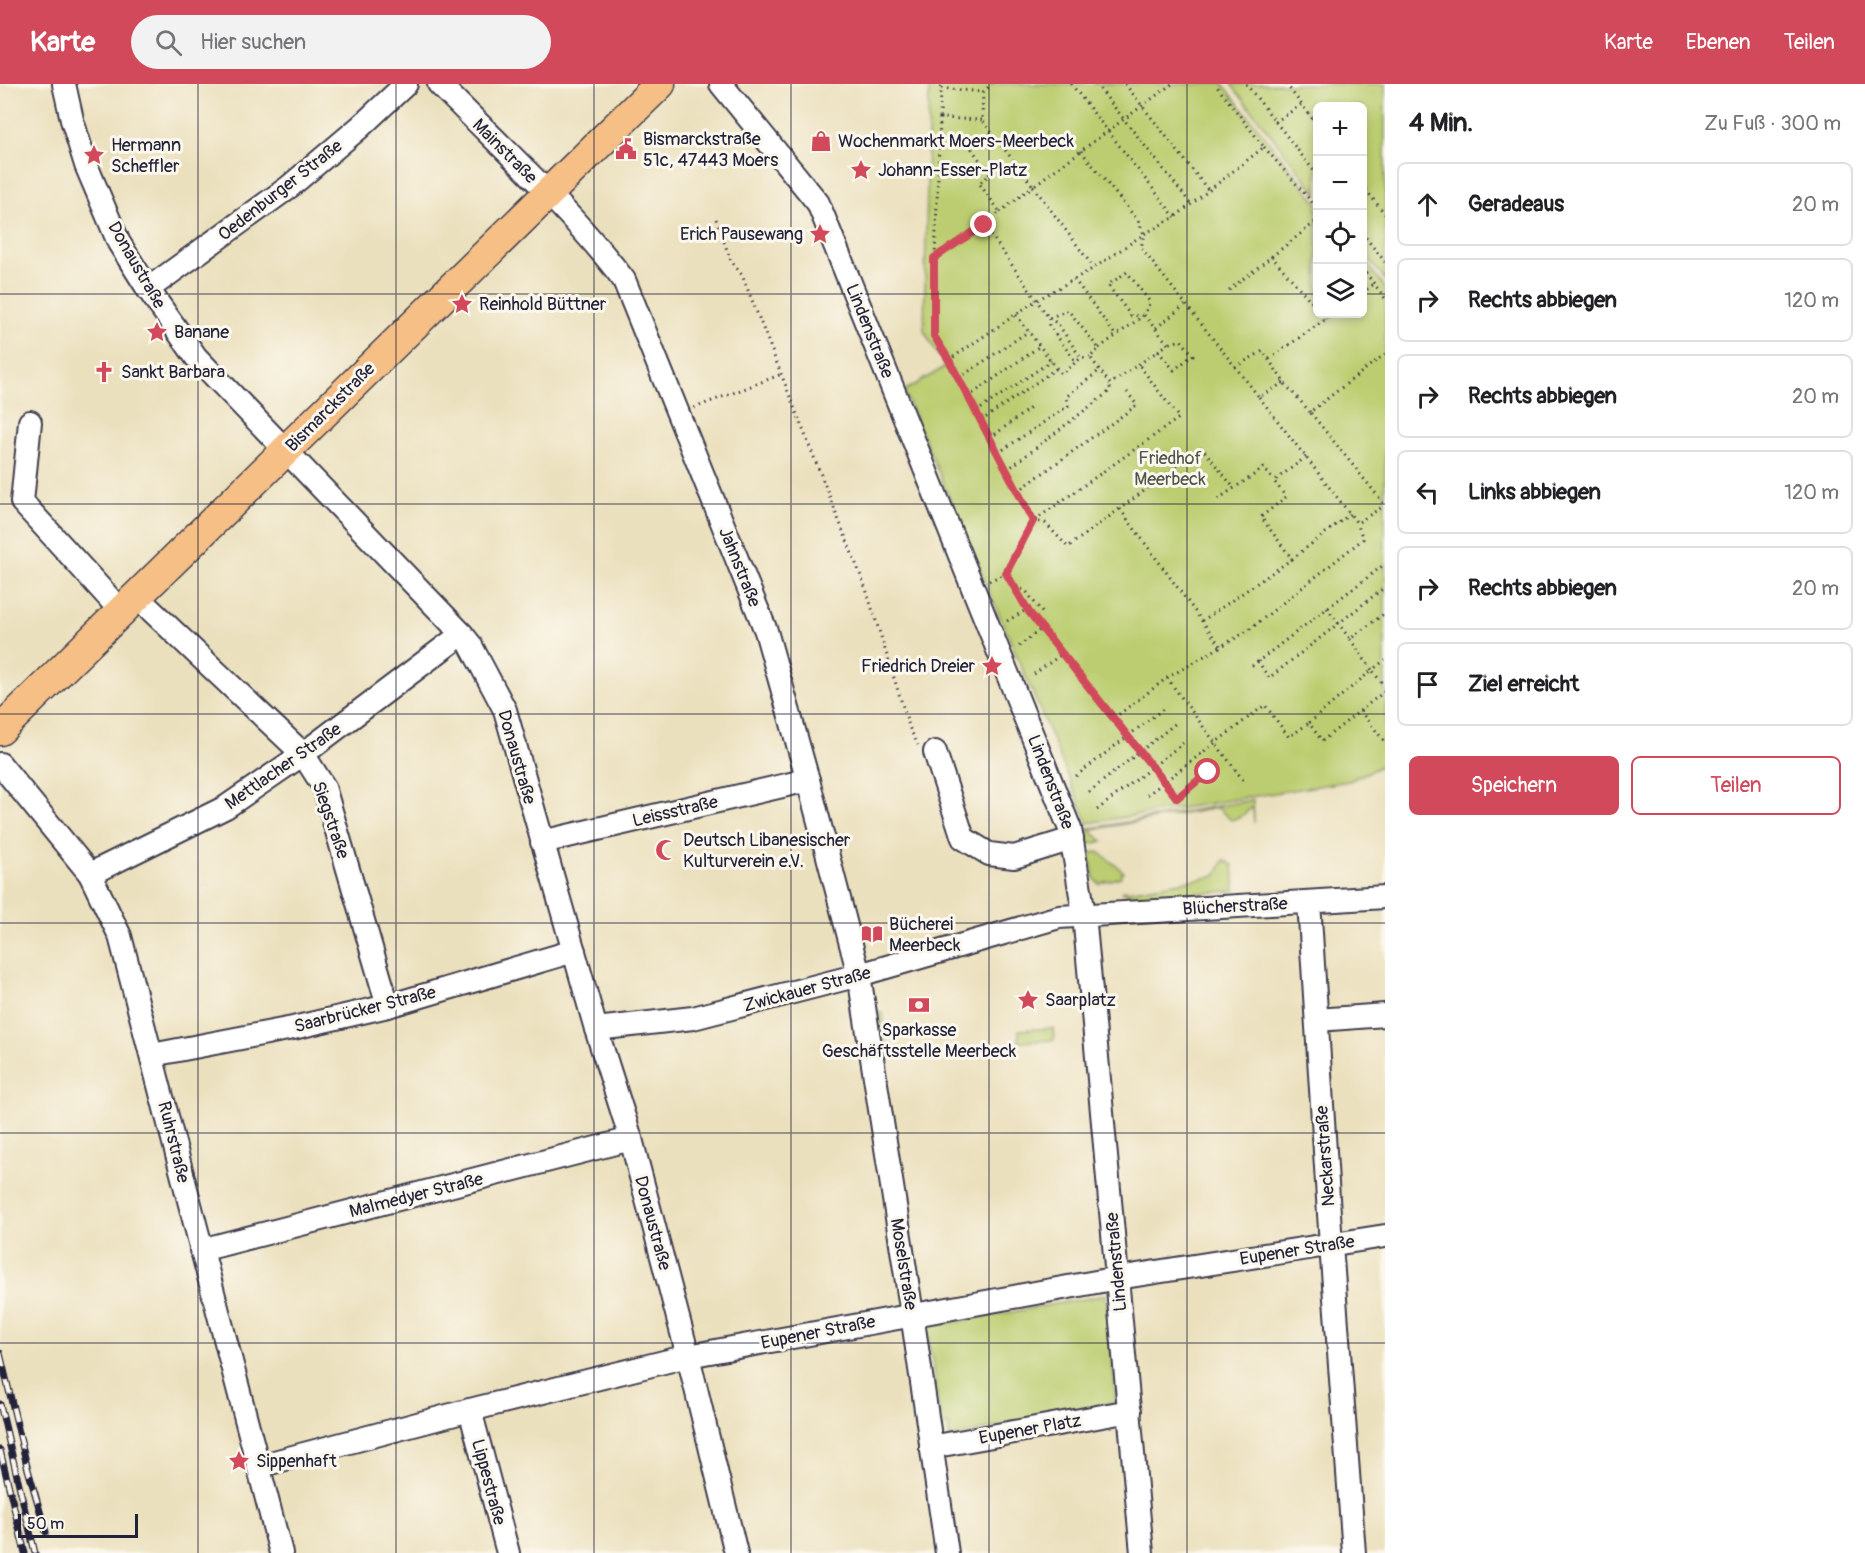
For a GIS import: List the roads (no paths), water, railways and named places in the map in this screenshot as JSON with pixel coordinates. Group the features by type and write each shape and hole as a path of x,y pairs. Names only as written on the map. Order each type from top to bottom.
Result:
{"main road":[{"name":"Bismarckstraße","path":"0,730 128,603 287,451 546,193 660,84"}],"street":[{"name":"Donaustraße","path":"64,84 86,165 119,243 196,357 462,634 470,644 506,710 596,1029 631,1140 688,1356 736,1553"},
{"name":"Oedenburger Straße","path":"148,289 289,187 360,127 406,84"},
{"name":"Mainstraße","path":"439,84 546,193"},
{"name":"Lindenstraße","path":"721,84 818,203 1070,829 1084,914 1142,1553"},
{"name":"Jahnstraße","path":"546,193 609,260 624,280 766,631 859,975"},
{"name":"Siegstraße","path":"30,422 22,502 128,603 303,754 324,787 388,1006"},
{"name":"Mettlacher Straße","path":"90,874 226,807 303,754 462,634"},
{"path":"935,752 963,838 980,849 989,854 1014,857 1072,840"},
{"name":"Ruhrstraße","path":"0,764 90,874 120,936 281,1553"},
{"name":"Leissstraße","path":"542,842 808,780"},
{"name":"Blücherstraße","path":"1084,914 1385,897"},
{"name":"Neckarstraße","path":"1309,902 1354,1553"},
{"name":"Zwickauer Straße","path":"596,1029 693,1018 859,975 1059,917 1084,914"},
{"name":"Saarbrücker Straße","path":"152,1055 293,1028 388,1006 574,951"},
{"name":"Moselstraße","path":"859,975 947,1553"},
{"path":"1317,1020 1385,1015"},
{"name":"Malmedyer Straße","path":"201,1250 631,1140"},
{"name":"Eupener Straße","path":"259,1466 470,1410 688,1356 1118,1278 1385,1236"},
{"name":"Lippestraße","path":"470,1410 507,1553"},
{"name":"Eupener Platz","path":"931,1447 1130,1411"}],"railway":[{"path":"0,1353 27,1466 46,1532"},
{"path":"0,1404 35,1553"},
{"path":"0,1450 25,1553"}],"place":[{"name":"Wochenmarkt Moers-Meerbeck","path":"821,141"},
{"name":"Bismarckstraße 51c, 47443 Moers","path":"626,149"},
{"name":"Hermann Scheffler","path":"94,155"},
{"name":"Johann-Esser-Platz","path":"861,170"},
{"name":"Erich Pausewang","path":"820,234"},
{"name":"Reinhold Büttner","path":"462,304"},
{"name":"Banane","path":"157,332"},
{"name":"Sankt Barbara","path":"104,372"},
{"name":"Friedrich Dreier","path":"992,666"},
{"name":"Deutsch Libanesischer Kulturverein e.V.","path":"666,850"},
{"name":"Bücherei Meerbeck","path":"872,934"},
{"name":"Saarplatz","path":"1028,1000"},
{"name":"Sparkasse Geschäftsstelle Meerbeck","path":"919,1005"},
{"name":"Sippenhaft","path":"239,1461"}],"park label":[{"name":"Friedhof Meerbeck","path":"1170,468"}]}
